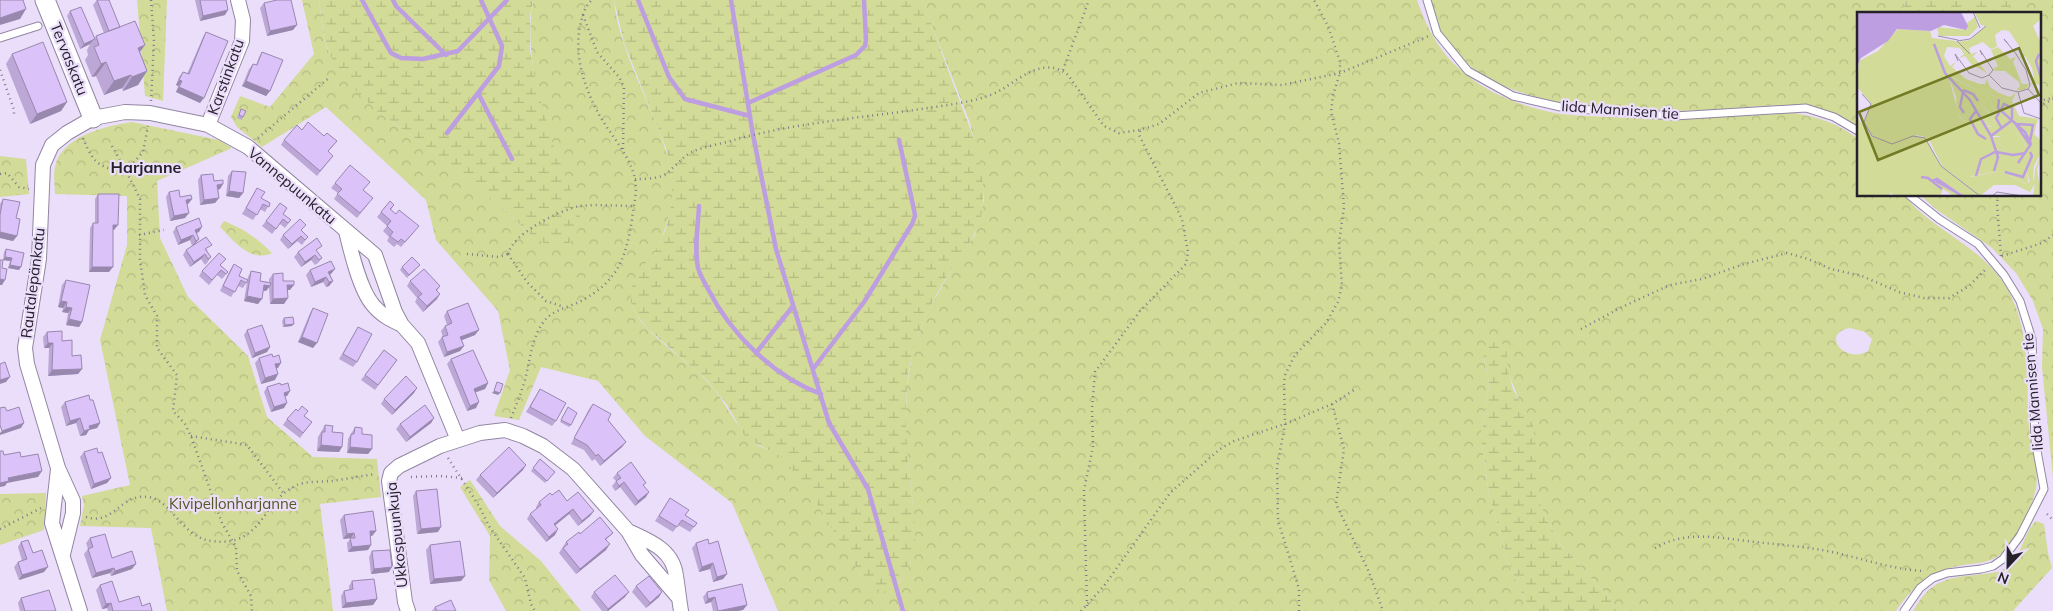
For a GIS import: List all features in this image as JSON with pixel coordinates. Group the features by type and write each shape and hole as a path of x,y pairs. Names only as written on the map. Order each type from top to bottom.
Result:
{"street":[{"name":"Tervaskatu","path":"45,0 86,122"},
{"name":"Karstinkatu","path":"208,125 242,41 243,20 238,0"},
{"name":"Vannepuunkatu","path":"86,122 125,112 150,113 208,125 248,147 346,232 363,244 375,255 395,312 402,325 418,343 458,440"},
{"name":"Rautalepänkatu","path":"63,554 74,505 71,493 58,468 26,364 25,348 39,259 43,165 48,152 59,138 86,122"},
{"name":"Vannepuunkatu","path":"346,232 352,256 372,304 383,315 402,325"},
{"name":"Ukkospuunkuja","path":"408,611 405,602 394,521 390,473 398,466 440,446 480,433 505,430"},
{"path":"505,430 536,442 559,456 574,469 628,531 642,555 678,597"},
{"name":"Rautalepänkatu","path":"58,468 52,523 80,611"},
{"path":"628,531 652,543 669,555 676,575 681,611"}],"lane":[{"name":"Iida Mannisen tie","path":"1427,0 1437,33 1468,70 1512,96 1565,108 1674,116 1806,108 1834,117 1857,130"},
{"path":"0,38 38,26"},
{"name":"Iida Mannisen tie","path":"1910,196 1939,219 1978,244 1994,262 2020,301 2032,339 2036,440 2044,490 2020,536 2003,559 1993,566 1981,570 1947,573"},
{"path":"1904,611 1925,583 1947,573"}],"path":[{"path":"126,171 144,148 150,113 154,41 151,0"},
{"path":"505,430 523,389 531,350 543,323 554,312 580,301 607,284 619,268 628,244 634,206 635,179 623,152 597,111 585,82 577,51 583,14 592,0"},
{"path":"1063,70 1089,0"},
{"path":"1299,611 1299,589 1278,520 1277,467 1285,424 1284,383 1295,354 1326,323 1338,302 1342,286 1339,243 1344,207 1339,143 1331,112 1333,95 1340,73 1338,53 1328,26 1314,0"},
{"path":"583,14 597,52 619,77 624,87 623,152"},
{"path":"635,179 664,175 695,151 753,135 814,122 877,116 980,98 998,91 1031,71 1052,66 1063,70 1068,75 1104,126 1119,133 1140,130 1158,124 1199,94 1238,83 1282,85 1340,73 1353,66 1437,33"},
{"path":"0,70 14,115"},
{"path":"248,147 330,77"},
{"path":"2040,101 2053,98"},
{"path":"2040,105 2053,98"},
{"path":"86,122 89,153 98,165 106,169 126,171"},
{"path":"1087,606 1084,490 1093,446 1092,409 1095,372 1140,311 1186,264 1188,252 1182,219 1139,134 1140,130"},
{"path":"112,146 140,199 140,259 145,295 157,316 157,348 177,375 173,411 184,424 190,436 219,517 237,551 237,571 251,596 252,611"},
{"path":"0,174 6,173 19,187 42,191"},
{"path":"1998,196 2001,256 2042,243 2053,235"},
{"path":"508,254 511,245 524,233 566,210 580,206 634,206"},
{"path":"139,235 164,230"},
{"path":"1581,329 1670,284 1702,279 1744,264 1786,253 1808,259 1831,269 1862,276 1899,292 1924,298 1949,298 1969,286 1994,262"},
{"path":"467,254 499,257 508,254"},
{"path":"508,254 527,282 546,301 565,308"},
{"path":"1081,611 1104,586 1170,493 1220,449 1234,441 1285,424 1332,404 1354,390"},
{"path":"1332,404 1344,449 1336,504 1369,572 1383,611"},
{"path":"190,436 247,445 284,494"},
{"path":"440,446 480,506 489,526 525,578 531,604 535,611"},
{"path":"73,513 94,520 103,519 129,500 147,496 158,501 196,537 214,542 231,540 250,534 284,494 302,484 390,473 411,476 462,478"},
{"path":"0,529 44,506 55,505"},
{"path":"2047,514 2053,520"},
{"path":"1655,548 1685,536 1707,536 1823,550 1905,570 1947,573"}],"green space":[{"path":"137,0 167,0 163,101 145,96"},
{"path":"302,0 319,0 324,40 332,59 377,111 415,138 492,199 536,239 580,211 559,162 535,81 530,26 533,0 614,0 624,46 662,138 671,170 673,191 668,220 662,238 633,286 631,294 635,312 657,338 713,387 740,428 757,445 777,453 792,466 865,581 894,588 911,562 913,506 905,434 907,386 913,349 927,313 949,274 975,235 984,200 981,173 970,123 922,0 1417,0 1434,38 1453,63 1470,78 1500,96 1534,108 1570,115 1656,119 1793,113 1811,116 1835,125 1857,138 1857,196 1905,196 1928,218 1980,257 2003,282 2013,300 2024,337 2028,416 2036,468 2036,488 2023,523 2001,554 1986,561 1948,568 1930,576 1908,595 1896,611 1617,611 1611,600 1560,544 1546,518 1538,498 1520,402 1509,375 1484,358 1489,384 1481,436 1489,495 1510,568 1530,611 778,611 732,503 645,436 598,381 541,367 519,420 494,416 510,370 498,311 436,240 426,200 326,107 262,147 237,127 231,117 240,96 270,107 314,54","holes":["1850,328 1865,332 1872,339 1868,351 1859,354 1851,354 1844,351 1836,341 1841,331"]},
{"path":"319,0 533,0 530,17 530,51 537,88 555,151 580,211 580,226 574,238 567,245 561,246 547,244 536,239 492,199 415,138 377,111 345,80 332,59 324,39"},
{"path":"614,0 922,0 978,153 983,185 983,201 976,232 933,301 912,357 907,387 906,425 915,542 913,555 905,574 887,592 873,588 865,581 819,507 784,458 746,438 727,405 707,380 648,329 636,314 631,302 633,280 656,250 666,229 672,201 672,179 666,148 624,43"},
{"path":"1430,0 1905,0 1903,12 1857,12 1857,126 1821,110 1785,105 1708,110 1641,111 1567,104 1531,96 1497,83 1469,65 1447,42 1437,22"},
{"path":"1905,0 2009,0 2009,12 1903,12"},
{"path":"2009,0 2053,0 2053,478 2042,367 2043,329 2033,301 2016,273 1992,248 1937,210 1921,196 2040,196 2040,12 2009,12"},
{"name":"Kivipellonharjanne","path":"132,122 219,140 232,148 157,181 160,238 188,297 248,356 267,417 313,457 377,459 381,497 320,504 333,611 167,611 151,528 80,526 84,505 82,496 130,485 100,340 127,245 127,196 55,194 54,170 59,156 75,140 110,126"},
{"path":"0,156 26,159 29,194 0,197"},
{"path":"224,221 250,234 272,253 257,255 243,249 220,227"},
{"path":"1492,340 1499,340 1506,347 1509,375 1513,389 1533,425 1536,446 1538,498 1546,518 1560,544 1611,600 1617,611 1530,611 1510,568 1489,495 1481,436 1489,384 1483,351 1487,343"},
{"path":"470,480 500,526 541,561 581,611 506,611 489,580 490,536 460,487"},
{"path":"46,493 44,530 0,545 0,494"},
{"path":"2036,521 2044,524 2052,568 2013,611 1913,611 1927,592 1942,582 1960,577 1993,573 2005,568 2017,555 2032,525"}],"building":[{"path":"0,0 23,0 26,9 0,18"},
{"path":"97,0 109,0 120,27 109,31"},
{"path":"200,0 226,0 228,10 203,16"},
{"path":"277,0 291,0 297,25 270,31 264,3"},
{"path":"81,7 95,39 84,44 70,11"},
{"path":"135,21 145,45 138,48 147,71 114,81 106,62 101,64 94,47 99,45 96,36"},
{"path":"206,32 228,41 204,98 179,87 182,81 179,80 183,72 189,74"},
{"path":"43,42 67,102 37,114 12,54"},
{"path":"262,52 283,60 270,91 246,81 253,64 257,65"},
{"path":"241,109 246,111 243,117 239,115"},
{"path":"308,122 324,136 327,133 337,141 328,151 333,156 320,171 284,140 297,125 302,130"},
{"path":"350,165 370,182 363,190 373,198 360,213 337,194 342,189 335,183"},
{"path":"232,171 246,172 243,193 229,191"},
{"path":"213,174 214,181 223,180 223,184 217,185 219,198 204,200 201,175"},
{"path":"257,188 265,192 261,198 270,203 269,207 263,204 257,215 246,208"},
{"path":"179,190 180,197 191,195 192,199 186,200 189,213 174,216 169,192"},
{"path":"98,194 119,194 118,225 113,225 113,267 92,267 93,223 98,223"},
{"path":"3,199 20,202 16,218 20,219 17,236 0,232 0,215"},
{"path":"390,201 394,205 390,209 396,214 399,210 419,226 405,242 401,239 398,242 390,236 393,232 387,226 391,221 381,212"},
{"path":"280,203 287,208 283,214 291,220 288,223 283,219 276,229 266,221"},
{"path":"199,218 202,227 195,230 199,239 196,241 193,235 181,240 176,227"},
{"path":"300,219 306,225 301,230 308,237 305,240 301,236 292,244 283,235"},
{"path":"206,237 212,245 205,249 211,257 208,259 205,254 194,262 186,250"},
{"path":"317,238 322,246 316,250 322,258 319,260 315,255 305,262 298,252"},
{"path":"6,249 24,253 21,267 10,265 12,258 5,257"},
{"path":"219,253 226,259 220,265 228,272 226,274 221,270 212,280 202,271"},
{"path":"412,257 420,265 409,275 402,267"},
{"path":"0,260 3,260 2,268 7,269 5,280 0,279"},
{"path":"331,261 335,269 328,272 333,281 329,282 326,277 315,282 310,270"},
{"path":"234,264 242,269 239,276 248,280 246,283 241,280 235,292 223,286"},
{"path":"424,269 440,286 436,290 440,294 427,306 418,297 422,294 410,281"},
{"path":"251,271 261,273 260,281 271,283 270,286 264,285 262,299 247,296"},
{"path":"283,273 283,281 294,281 294,285 287,285 288,298 273,299 273,274"},
{"path":"66,280 90,285 82,322 69,319 72,308 66,307 67,302 61,301"},
{"path":"468,303 479,330 460,337 464,346 447,352 442,337 448,335 445,326 452,323 447,311"},
{"path":"313,308 328,314 317,343 302,337"},
{"path":"293,317 294,324 285,325 284,318"},
{"path":"262,325 270,347 255,353 247,330"},
{"path":"358,327 372,334 357,362 343,354"},
{"path":"62,331 62,341 72,340 72,356 81,355 82,369 52,370 53,343 48,343 47,332"},
{"path":"384,350 397,360 378,385 365,375"},
{"path":"473,350 488,383 474,389 479,402 470,406 451,359"},
{"path":"272,354 273,357 279,355 281,363 275,364 278,374 265,378 259,358"},
{"path":"5,362 10,377 0,380 0,364"},
{"path":"406,376 417,388 395,410 384,399"},
{"path":"497,382 503,384 500,393 494,391"},
{"path":"280,383 281,385 288,383 290,391 284,393 287,403 274,407 267,387"},
{"path":"540,389 566,403 556,421 530,407"},
{"path":"89,395 90,400 93,400 100,423 89,426 90,429 84,431 80,418 70,421 65,402"},
{"path":"593,404 611,414 608,420 626,442 604,461 598,454 596,456 587,445 574,438"},
{"path":"425,405 434,418 410,437 400,424"},
{"path":"302,406 308,411 304,416 312,422 303,433 287,419 296,409 298,411"},
{"path":"5,407 7,411 19,407 24,423 2,431 0,408"},
{"path":"568,407 577,413 571,425 561,420"},
{"path":"325,425 333,426 332,432 343,433 342,447 321,445 322,432 325,432"},
{"path":"355,427 362,428 362,434 372,435 372,449 350,447 351,434 354,434"},
{"path":"509,447 526,465 497,493 480,475"},
{"path":"97,448 98,453 102,452 111,478 94,484 84,452"},
{"path":"0,451 3,451 4,455 20,452 21,457 38,454 42,471 8,478 9,481 0,483"},
{"path":"540,459 555,472 547,481 533,468"},
{"path":"631,462 646,483 643,485 649,492 638,501 624,482 619,486 616,481 621,478 617,473"},
{"path":"437,489 441,527 421,529 416,491"},
{"path":"559,490 567,501 578,492 594,511 582,521 573,509 554,524 558,529 549,537 530,514 541,505 539,502 550,493 552,495"},
{"path":"670,498 689,510 685,515 697,523 694,527 682,520 677,527 659,516"},
{"path":"373,511 376,531 370,531 371,545 352,547 350,538 355,538 354,533 347,534 344,515"},
{"path":"600,517 613,533 605,539 610,544 580,569 563,548 568,544 566,542 579,532 580,534"},
{"path":"105,534 112,558 132,551 136,564 115,571 114,568 96,573 88,549 93,547 90,538"},
{"path":"708,539 709,544 718,541 727,574 717,577 713,563 702,567 696,543"},
{"path":"28,540 33,553 42,550 48,567 22,575 18,562 27,559 21,542"},
{"path":"460,541 465,576 434,579 430,545"},
{"path":"390,550 392,567 374,569 372,551"},
{"path":"615,575 629,592 608,609 594,592"},
{"path":"649,576 662,592 650,603 636,586"},
{"path":"374,579 377,599 346,603 344,591 353,589 352,581"},
{"path":"112,581 119,602 139,596 142,606 150,603 152,611 113,611 111,603 106,604 100,585"},
{"path":"742,584 747,605 718,611 715,597 708,599 707,592"},
{"path":"49,590 56,611 25,611 21,598"},
{"path":"451,600 456,611 437,611 435,607"}],"waterway":[{"path":"362,0 391,53 401,58 423,59 458,51 507,0"},
{"path":"393,0 396,6 446,55"},
{"path":"447,133 499,66 502,46 481,0"},
{"path":"638,0 669,77 685,99 750,116"},
{"path":"731,0 753,135 776,249 829,423 868,489 903,611"},
{"path":"748,103 856,55 865,46 866,40 864,0"},
{"path":"478,93 512,159"},
{"path":"813,369 864,302 912,224 915,216 899,140"},
{"path":"699,206 696,245 698,268 717,306 741,337 770,365 803,386 821,394"},
{"path":"756,353 793,306"}],"district":[{"name":"Harjanne","path":"146,167"}]}
